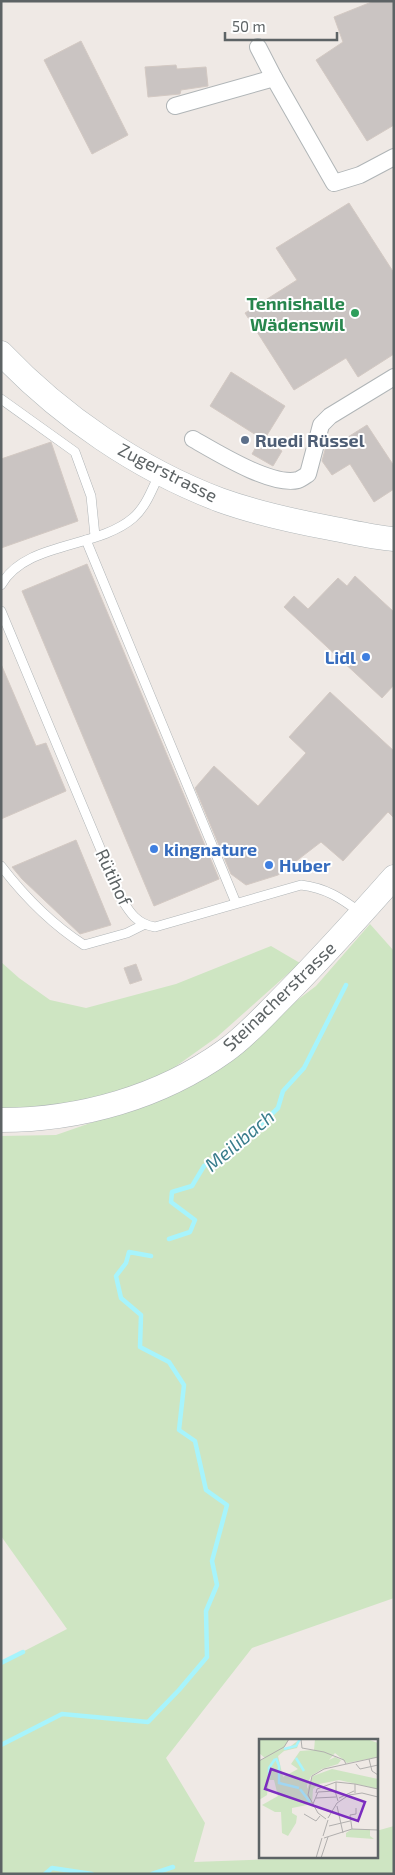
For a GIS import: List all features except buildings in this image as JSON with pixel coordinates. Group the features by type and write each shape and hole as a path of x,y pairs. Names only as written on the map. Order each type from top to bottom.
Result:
{"street":[{"path":"258,47 334,183 360,175 394,157"},
{"path":"175,106 274,78"},
{"name":"Zugerstrasse","path":"1,353 27,380 61,409 95,433 160,472 221,500 268,514 375,537 394,538"},
{"path":"193,439 261,474 287,480 298,480 308,474 321,425 330,416 394,377"},
{"name":"Steinacherstrasse","path":"1,1120 90,1111 158,1089 191,1073 226,1050 251,1029 394,877"}],"lane":[{"path":"1,399 75,452 91,496 95,536"},
{"path":"1,585 4,575 20,563 118,528 133,518 141,510 160,472"},
{"path":"86,540 236,903"},
{"name":"Rütihof","path":"1,611 121,898 132,915 143,925 155,927 301,885 317,887 336,894 362,913"},
{"path":"1,866 14,883 68,935 84,945 126,933 143,925"}],"green space":[{"path":"370,924 394,951 394,1598 252,1648 166,1758 205,1823 194,1862 280,1858 378,1858 378,1830 394,1826 394,1874 1,1874 1,1663 67,1629 1,1536 1,1136 56,1135 142,1105 228,1053 316,986"},
{"path":"271,946 300,963 217,1037 137,1094 1,1113 1,962 19,978 50,1000 86,1008 176,984"}],"waterway":[{"name":"Meilibach","path":"169,1239 190,1232 195,1220 171,1202 172,1192 192,1186 204,1166 236,1148 278,1108 283,1091 304,1068 346,985"},
{"name":"Meilibach","path":"1,1745 62,1714 148,1722 207,1657 206,1611 217,1585 212,1561 227,1505 206,1490 195,1441 179,1430 184,1385 169,1362 140,1347 141,1315 121,1298 116,1276 126,1263 129,1252 151,1256"},
{"path":"1,1663 23,1652"},
{"path":"152,1874 173,1867"},
{"path":"45,1874 52,1868 92,1874"}],"place":[{"name":"Tennishalle Wädenswil","path":"355,313"},
{"name":"Ruedi Rüssel","path":"245,440"},
{"name":"Lidl","path":"366,657"},
{"name":"kingnature","path":"154,849"},
{"name":"Huber","path":"269,865"}]}
